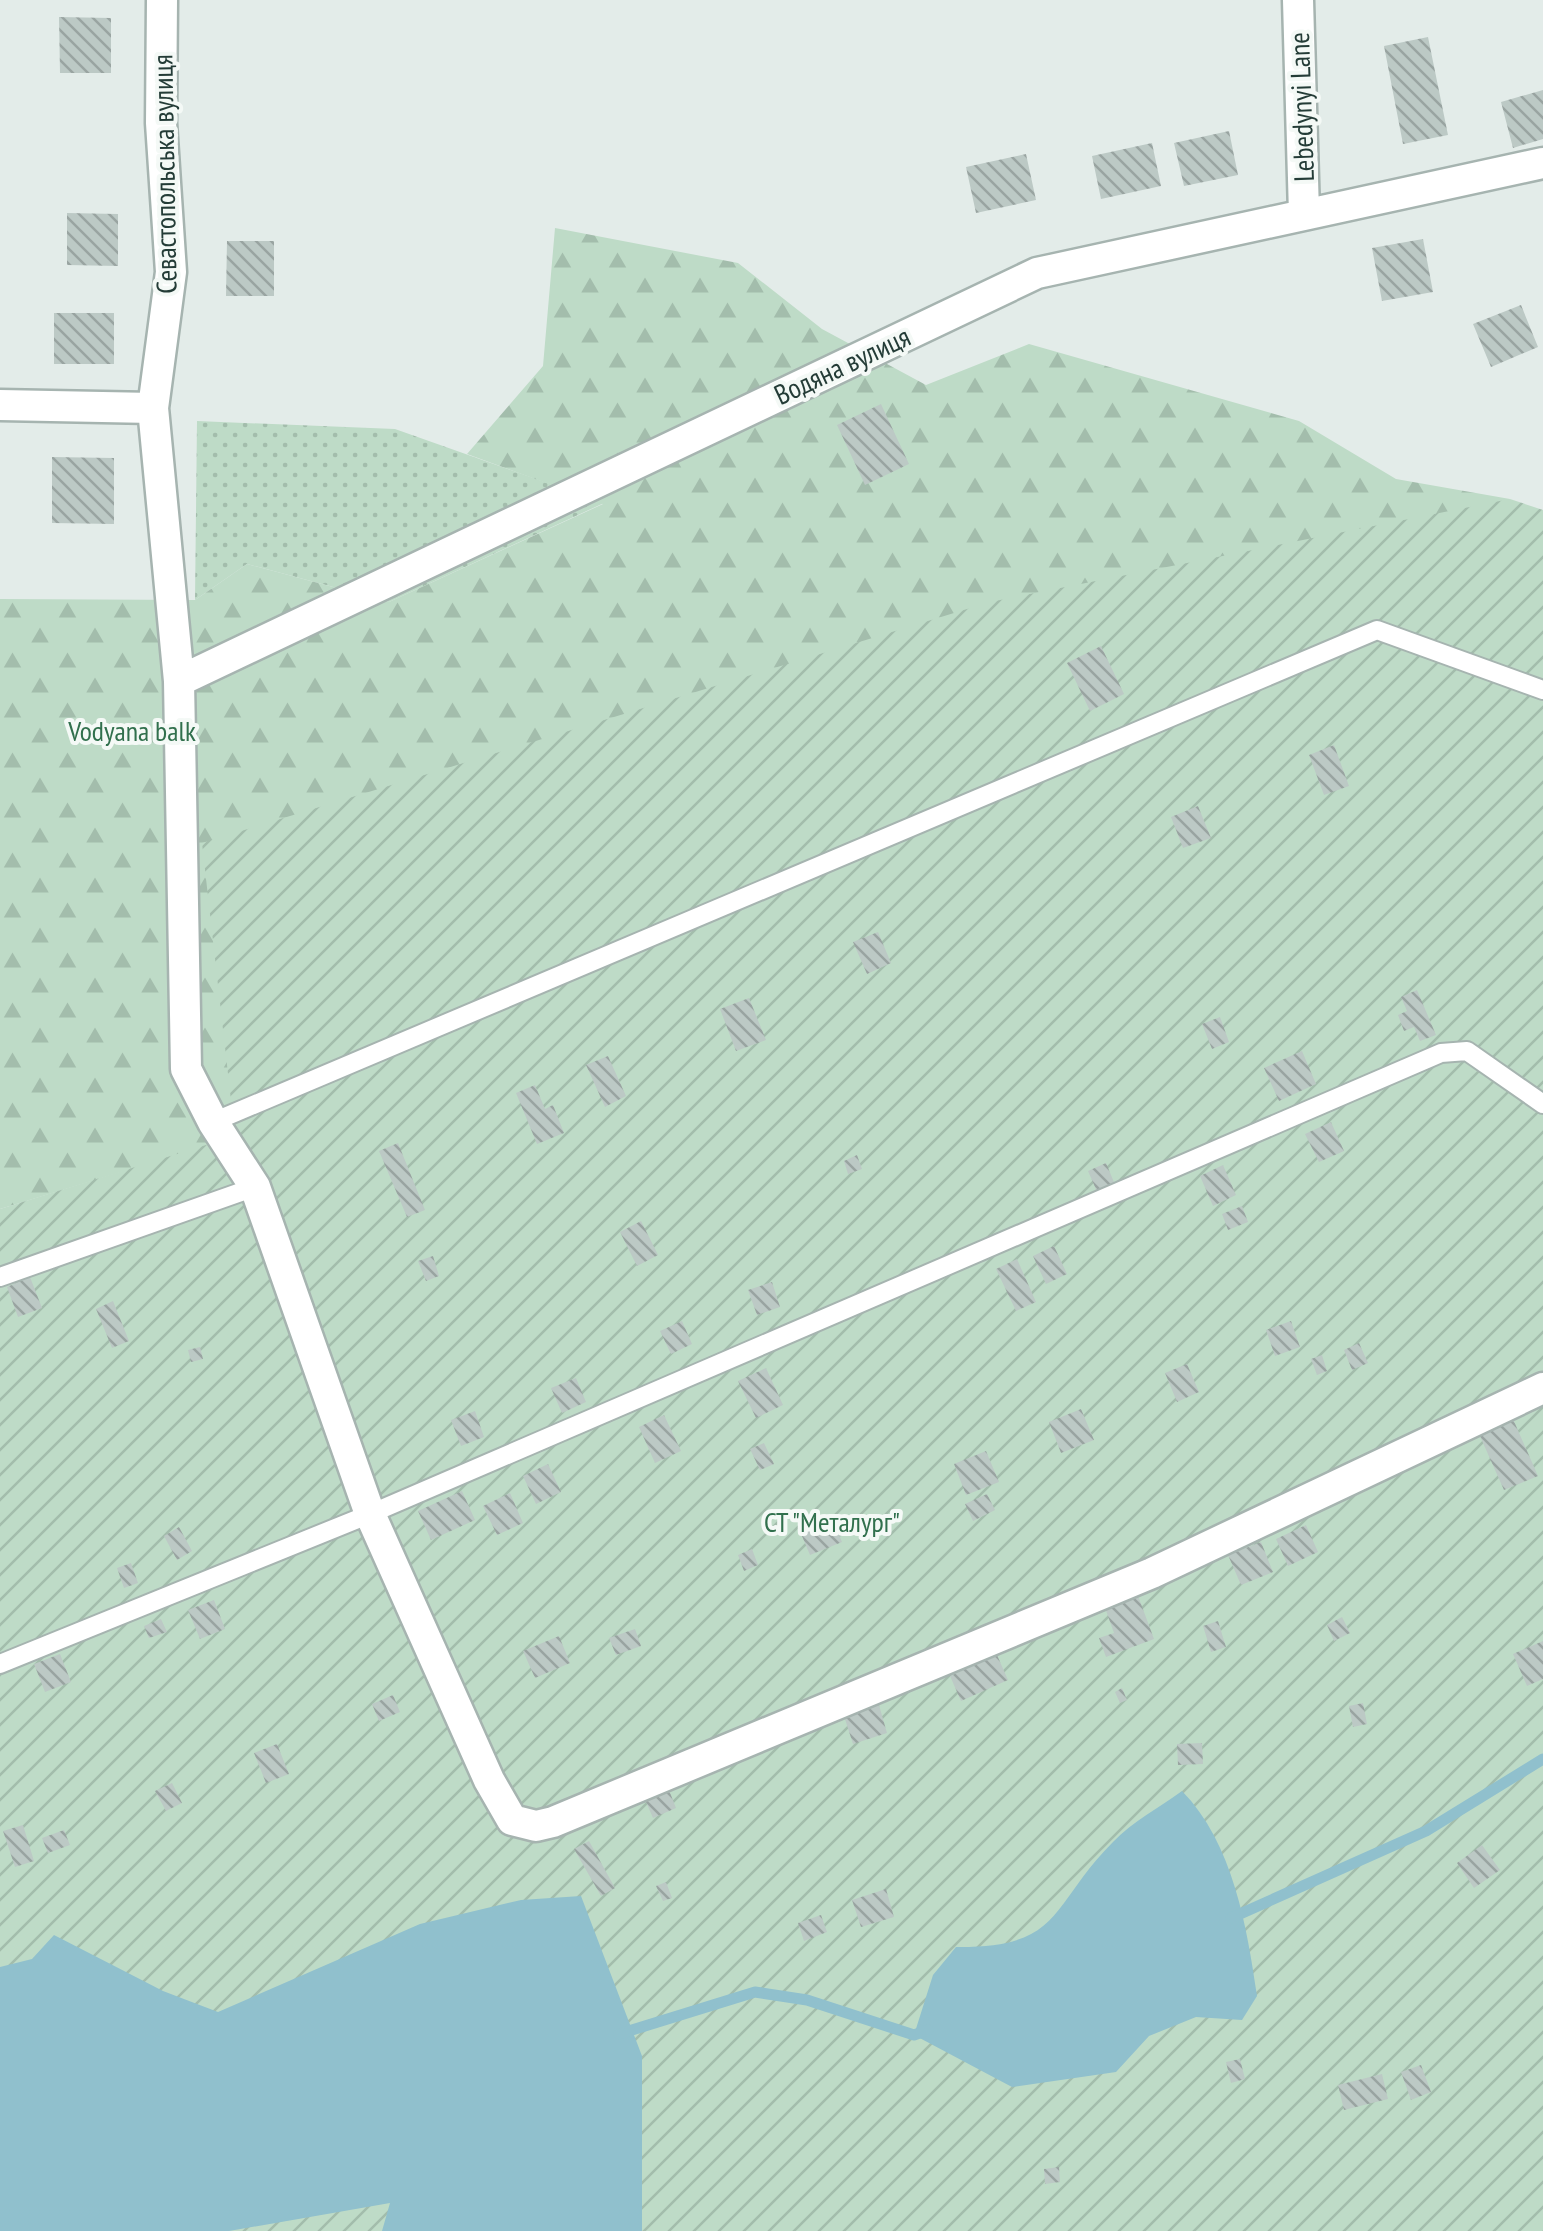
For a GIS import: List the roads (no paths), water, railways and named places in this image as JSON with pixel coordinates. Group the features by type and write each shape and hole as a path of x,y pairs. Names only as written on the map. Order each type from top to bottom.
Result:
{"street":[{"name":"Севастопольська вулиця","path":"162,0 160,123 171,272 153,408 180,680 186,1069 213,1122 255,1187 370,1514 489,1780 512,1820 536,1826 1152,1573 1543,1388"},
{"name":"Lebedynyi Lane","path":"1298,0 1304,214"},
{"name":"Водяна вулиця","path":"180,680 1036,272 1543,163"},
{"path":"0,406 153,408"}],"lane":[{"path":"213,1122 1377,630 1543,690"},
{"path":"0,1664 370,1514 1440,1053 1468,1051 1543,1104"},
{"path":"0,1277 255,1187"}],"water":[{"path":"1182,1791 1214,1835 1235,1887 1257,1996 1242,2020 1196,2017 1149,2036 1116,2072 1012,2087 914,2035 933,1975 956,1947 1017,1940 1036,1931 1051,1919 1092,1865 1121,1835"},
{"path":"581,1896 642,2056 642,2231 382,2231 390,2203 229,2231 0,2231 0,1967 32,1959 54,1935 163,1991 218,2012 420,1924 521,1900"}],"waterway":[{"path":"1231,1918 1426,1831 1543,1759"},
{"path":"619,2034 755,1992 807,2000 914,2035 928,2030"}],"park label":[{"name":"Vodyana balk","path":"132,730"},
{"name":"СТ \"Металург\"","path":"832,1521"}]}
